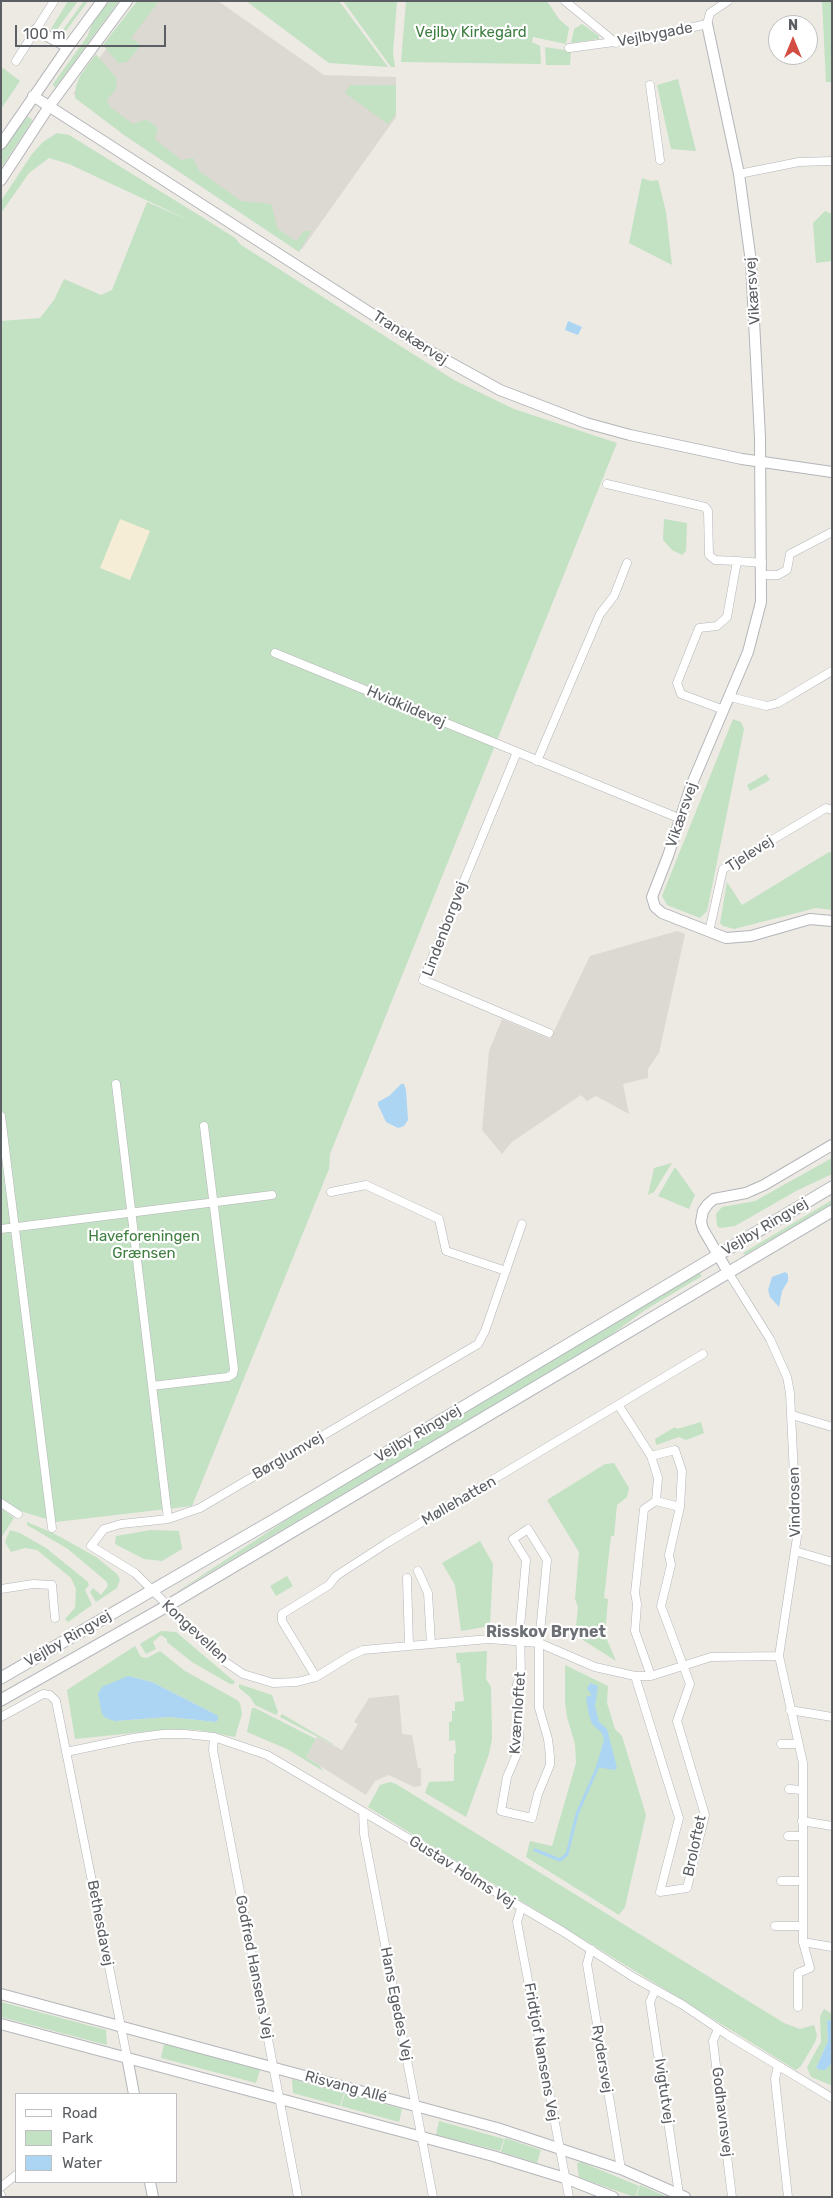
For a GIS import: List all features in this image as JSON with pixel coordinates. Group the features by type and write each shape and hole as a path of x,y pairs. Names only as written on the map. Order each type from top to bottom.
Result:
{"main road":[{"name":"Vejlby Ringvej","path":"1,1678 153,1591 832,1187"},
{"name":"Vejlby Ringvej","path":"1,1700 167,1606 832,1211"}],"street":[{"path":"16,62 54,1"},
{"path":"1,144 102,1"},
{"path":"1,180 50,106 127,1"},
{"path":"565,1 616,42"},
{"name":"Vejlbygade","path":"569,48 616,42 707,24 710,13 728,1"},
{"name":"Vikærsvej","path":"707,24 739,174 751,262 759,396 761,602 756,625 730,696 691,786 681,819 652,894 655,907 666,915 709,932"},
{"path":"36,30 68,47"},
{"path":"650,84 660,160"},
{"name":"Tranekærvej","path":"34,96 461,371 500,390 586,423 760,462 832,472"},
{"path":"739,174 799,162 832,161"},
{"path":"607,484 705,507 708,511 709,555 715,560 762,563"},
{"path":"762,575 778,575 787,570 790,554 832,532"},
{"path":"724,710 681,694 677,683 699,628 717,626 727,617 737,561"},
{"path":"537,760 600,614 614,596 627,563"},
{"name":"Hvidkildevej","path":"275,653 681,819"},
{"path":"730,696 767,706 778,702 832,671"},
{"name":"Lindenborgvej","path":"517,752 423,980 549,1033"},
{"name":"Tjelevej","path":"709,932 723,869 826,808 832,810"},
{"path":"709,932 726,938 739,938 810,919 832,921"},
{"path":"116,1084 168,1519"},
{"path":"1,1116 52,1528"},
{"path":"152,1386 228,1377 233,1374 234,1369 204,1126"},
{"path":"728,1272 703,1229 701,1222 703,1212 708,1204 714,1199 746,1193 764,1185 832,1145"},
{"path":"331,1192 366,1185 439,1219 446,1251 506,1271"},
{"path":"1,1229 272,1195"},
{"name":"Børglumvej","path":"153,1591 135,1573 91,1546 104,1529 121,1524 168,1519 188,1513 219,1498 478,1344 485,1331 522,1224"},
{"name":"Vindrosen","path":"728,1272 770,1339 780,1359 790,1393 796,1537 779,1656 803,1763 803,1942 810,1968 798,1973 798,2007"},
{"name":"Møllehatten","path":"316,1677 282,1621 282,1614 329,1585 336,1576 387,1543 619,1406 703,1354"},
{"path":"619,1406 651,1456 658,1478 656,1501"},
{"path":"792,1415 832,1427"},
{"name":"Broloftet","path":"635,1676 679,1818 660,1892 687,1888 705,1814 677,1721 690,1684 661,1606 671,1565 668,1555 680,1507 682,1471 675,1450 651,1456"},
{"path":"651,1676 634,1631 637,1604 635,1593 644,1509 656,1501 680,1507"},
{"path":"1,1502 18,1514"},
{"path":"521,1641 520,1627 526,1560 513,1539 528,1529 547,1560 539,1643"},
{"path":"795,1551 832,1562"},
{"path":"418,1571 428,1593 431,1644"},
{"path":"407,1578 409,1646"},
{"path":"1,1589 33,1584 52,1585 55,1618"},
{"name":"Kongevellen","path":"153,1591 212,1650 243,1674 273,1683 297,1682 316,1677 350,1656 364,1650 489,1639 539,1643 596,1667 635,1676 651,1676 711,1657 779,1656"},
{"name":"Kværnloftet","path":"521,1641 521,1677 517,1684 519,1740 516,1756 507,1778 501,1811 532,1818 538,1794 550,1765 548,1739 539,1708 539,1643"},
{"path":"1,1717 43,1694 50,1695 56,1701 66,1752"},
{"path":"790,1710 832,1717"},
{"name":"Gustav Holms Vej","path":"66,1752 163,1734 214,1738 276,1760 591,1949 832,2098"},
{"name":"Godfred Hansens Vej","path":"214,1738 213,1750 298,2197"},
{"path":"781,1744 798,1744"},
{"name":"Bethesdavej","path":"66,1752 134,2093"},
{"path":"789,1789 802,1790"},
{"name":"Hans Egedes Vej","path":"363,1812 364,1834 433,2197"},
{"path":"802,1821 832,1826"},
{"path":"788,1836 802,1836"},
{"path":"781,1881 802,1881"},
{"name":"Fridtjof Nansens Vej","path":"521,1908 517,1922 569,2197"},
{"path":"775,1926 803,1926"},
{"path":"803,1942 832,1948"},
{"name":"Rydersvej","path":"591,1949 587,1964 621,2169"},
{"name":"Ivigtutvej","path":"655,1990 650,2002 682,2195"},
{"name":"Risvang Allé","path":"1,1994 415,2105 558,2146 621,2169 682,2195"},
{"name":"Risvang Allé","path":"1,2024 421,2136 565,2178 613,2197"},
{"name":"Godhavnsvej","path":"718,2029 713,2041 732,2197"},
{"path":"778,2066 775,2079 788,2197"},
{"path":"1,2187 15,2176"},
{"path":"150,2183 153,2197"}],"shaded area":[{"path":"141,1 218,1 324,75 396,77 396,117 302,249 73,94"},
{"path":"677,931 685,934 659,1053 648,1069 648,1078 623,1084 629,1114 596,1096 587,1101 581,1095 512,1142 502,1154 482,1130 489,1051 502,1019 550,1039 590,956"},
{"path":"399,1695 402,1734 412,1735 418,1768 421,1768 421,1786 414,1787 389,1775 375,1781 366,1795 306,1757 317,1737 342,1750 358,1724 354,1722 369,1698"}],"green space":[{"path":"68,1 78,1 55,32 51,29"},
{"path":"84,1 88,1 63,35 57,38"},
{"path":"109,1 119,1 56,87 54,87 53,84 87,37 94,19"},
{"path":"137,1 159,1 131,38 141,45 127,62 118,63 103,45"},
{"path":"246,1 339,1 388,67 329,63"},
{"path":"343,1 397,1 393,53 395,67 391,67"},
{"name":"Vejlby Kirkegård","path":"406,1 547,1 559,19 569,28 566,44 533,37 532,42 540,46 541,64 401,62"},
{"path":"822,1 832,1 832,82 826,82"},
{"path":"582,24 599,36 599,39 571,43 574,29"},
{"path":"545,47 571,51 570,65 546,65"},
{"path":"96,54 117,79 116,89 107,100 110,107 133,124 145,120 149,121 158,128 155,138 157,141 181,160 193,158 199,171 241,201 271,204 278,229 296,241 304,231 311,231 299,252 124,135 75,98 76,86 80,76"},
{"path":"3,68 20,81 1,109 1,70"},
{"path":"678,79 696,151 671,149 657,85"},
{"path":"350,85 396,85 396,114 388,124 345,93"},
{"path":"27,117 31,118 32,121 1,168 1,152"},
{"name":"Haveforeningen Grænsen","path":"57,133 69,135 202,217 235,238 241,245 454,380 514,409 617,443 330,1154 329,1169 192,1506 56,1522 17,1510 1,1498 1,321 40,318 54,300 64,279 101,295 112,290 147,202 193,222 69,164 49,158 29,173 1,213 1,201 32,154 43,142"},
{"path":"642,178 651,181 658,180 666,212 672,265 629,243"},
{"path":"825,211 832,214 832,261 816,263 813,223"},
{"path":"664,519 687,523 686,551 682,555 672,550 663,540"},
{"path":"733,719 741,722 744,729 707,911 700,918 667,905 662,896"},
{"path":"766,774 770,780 750,791 747,785"},
{"path":"829,852 832,853 832,910 816,908 734,929 723,926 720,923 727,882 742,905"},
{"path":"832,1158 832,1174 796,1191 735,1226 720,1228 717,1226 716,1214 722,1207 755,1201"},
{"path":"672,1163 654,1192 648,1195 654,1168"},
{"path":"675,1167 695,1195 689,1209 658,1196"},
{"path":"832,1200 832,1204 745,1255 743,1253"},
{"path":"699,1272 702,1276 645,1310 604,1340 175,1593 297,1513"},
{"path":"701,1422 704,1433 686,1440 679,1437 656,1445 655,1439 675,1427 677,1429"},
{"path":"614,1463 629,1488 627,1497 617,1505 614,1536 611,1536 604,1598 608,1599 605,1635 616,1661 575,1635 578,1607 575,1599 579,1552 547,1500 605,1464"},
{"path":"1,1508 14,1518 1,1538"},
{"path":"27,1522 55,1534 96,1557 117,1574 120,1579 117,1588 96,1602 90,1592 93,1588 101,1595 108,1586 107,1582 68,1549 27,1525"},
{"path":"10,1530 20,1533 46,1548 88,1582 89,1585 85,1590 92,1605 68,1622 65,1619 75,1608 76,1589 71,1578 37,1550 25,1548 11,1552 5,1542"},
{"path":"151,1530 179,1531 182,1549 162,1561 144,1559 115,1544 116,1536"},
{"path":"480,1541 493,1564 490,1626 461,1631 455,1585 442,1563"},
{"path":"287,1576 293,1586 276,1596 270,1586"},
{"path":"161,1631 176,1632 235,1682 234,1684 230,1684 192,1662 161,1635 153,1642 156,1649 146,1654 140,1644"},
{"path":"135,1646 141,1657 147,1658 160,1651 185,1671 237,1700 240,1703 242,1714 235,1737 198,1730 171,1729 75,1739 67,1690","holes":["132,1677 152,1682 211,1712 216,1722 169,1717 115,1721"]},
{"path":"487,1651 486,1679 491,1687 492,1739 489,1754 466,1817 425,1793 429,1782 454,1781 455,1740 449,1741 449,1722 452,1721 452,1711 455,1711 455,1702 464,1701 460,1663 457,1663 456,1653"},
{"path":"565,1665 608,1686 607,1703 615,1729 622,1736 646,1815 625,1907 619,1915 526,1857 530,1841 552,1846 576,1763 575,1744 567,1717 565,1702"},
{"path":"239,1684 272,1695 278,1712 276,1715 255,1705 250,1697 239,1688"},
{"path":"252,1708 316,1739 306,1757 320,1766 323,1771 287,1749 247,1732"},
{"path":"282,1714 333,1744 335,1746 280,1717"},
{"path":"390,1782 784,2023 800,2029 814,2025 817,2035 815,2042 801,2066 796,2070 368,1807 380,1785"},
{"path":"1,2002 106,2030 107,2045 1,2017"},
{"path":"824,2009 832,2014 832,2020 827,2021 828,2041 816,2068 825,2070 832,2063 831,2085 811,2077 807,2067 821,2042 820,2016"},
{"path":"164,2044 260,2070 256,2083 161,2058"},
{"path":"292,2079 344,2093 340,2106 293,2093"},
{"path":"345,2093 402,2109 399,2122 341,2106"},
{"path":"439,2121 504,2139 500,2151 436,2135"},
{"path":"505,2138 541,2150 537,2163 501,2152"},
{"path":"581,2162 639,2186 635,2197 579,2178 577,2163"},
{"path":"640,2185 665,2196 666,2197 636,2197"}],"sand":[{"path":"120,519 150,531 130,580 100,568"}],"water":[{"path":"568,321 582,327 578,335 565,330"},
{"path":"401,1084 404,1084 406,1090 408,1120 404,1126 398,1128 386,1122 378,1102 389,1096"},
{"path":"785,1272 788,1274 788,1281 782,1291 779,1307 770,1297 768,1290 772,1277"},
{"path":"128,1676 152,1682 211,1712 218,1716 218,1719 216,1722 169,1717 115,1721 106,1718 102,1714 98,1694 102,1687"},
{"path":"590,1683 598,1686 595,1706 599,1722 607,1729 617,1768 615,1770 596,1767 604,1740 602,1733 592,1724 589,1715 586,1697 592,1695 587,1689"},
{"path":"831,2020 832,2063 825,2070 821,2070 816,2068 828,2041 827,2021"}],"waterway":[{"path":"535,1850 560,1860 567,1854 577,1814 599,1764"}],"district":[{"name":"Risskov Brynet","path":"546,1632"}]}
